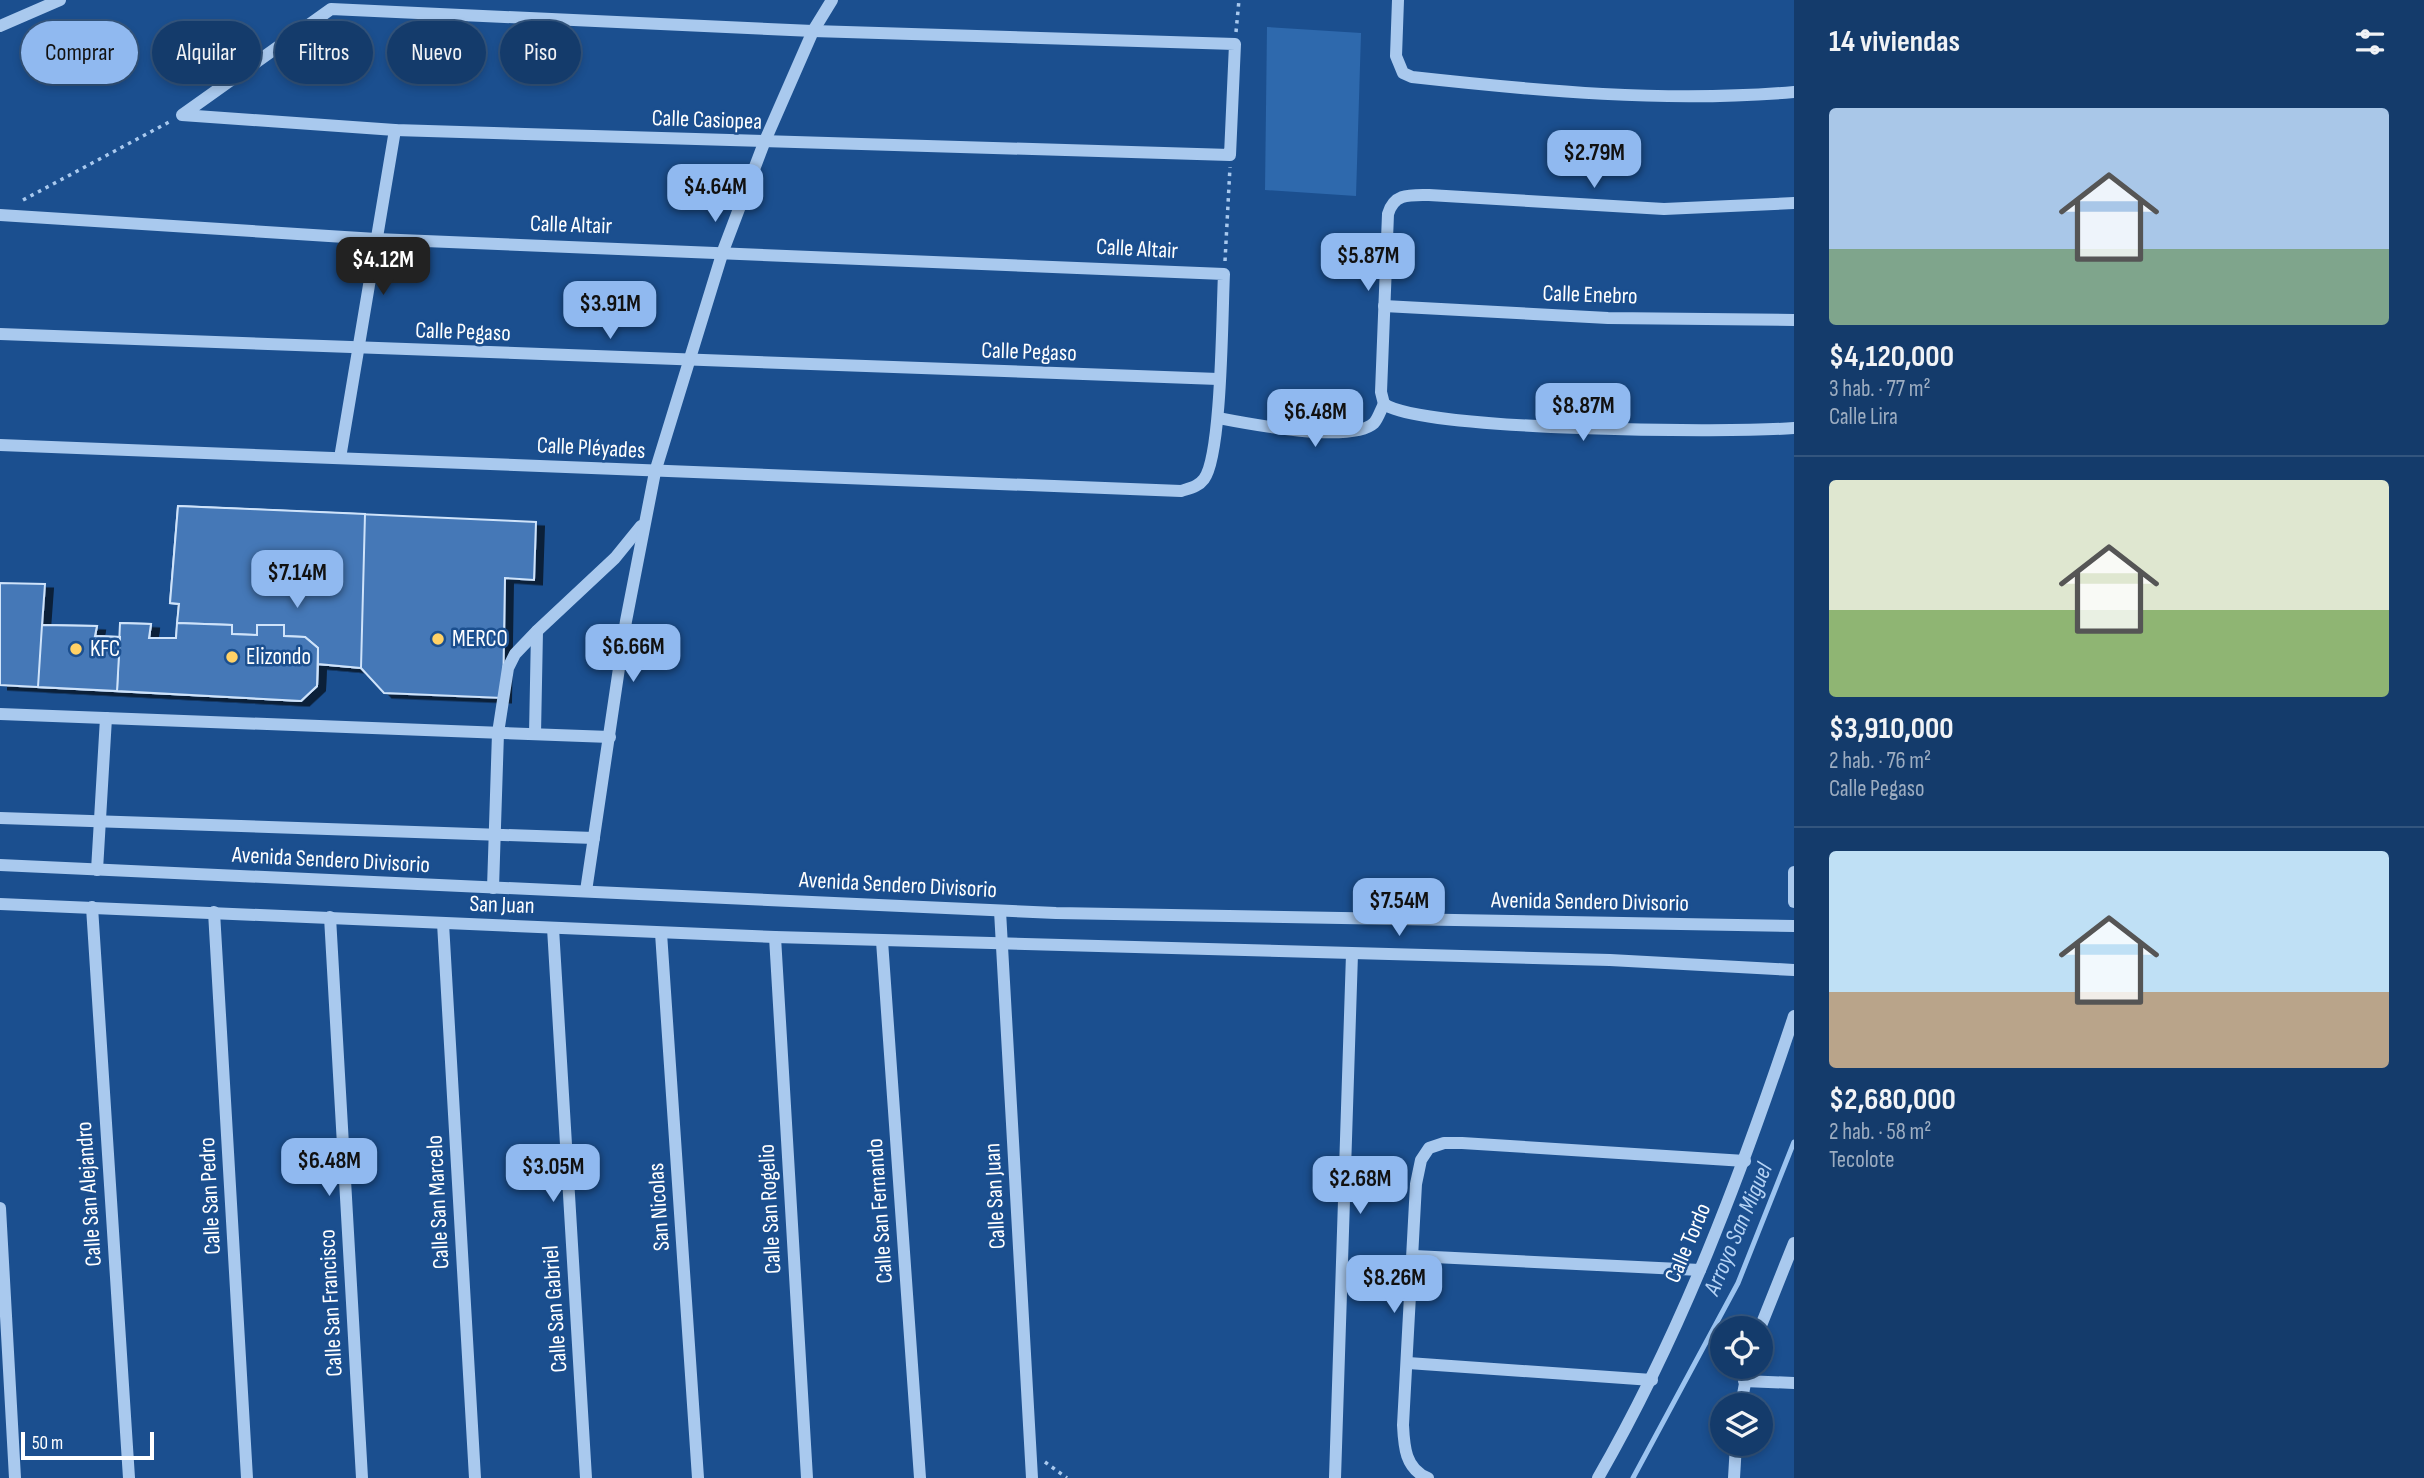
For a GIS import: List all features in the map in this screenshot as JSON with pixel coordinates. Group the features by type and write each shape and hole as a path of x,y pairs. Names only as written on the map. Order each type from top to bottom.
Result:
{"street":[{"path":"0,26 60,0"},
{"path":"586,891 643,523 655,472 723,251 764,143 813,32 832,0"},
{"path":"1398,0 1396,55 1399,67 1412,77 1564,93 1732,97 1794,92"},
{"path":"182,116 331,9 813,32 1235,44 1230,155"},
{"name":"Calle Casiopea","path":"182,116 395,131 1230,155"},
{"path":"340,458 395,131"},
{"path":"1224,274 1218,418 1322,433 1354,433 1374,423 1384,404 1381,392 1388,214 1394,200 1399,197 1429,195 1664,209 1794,203"},
{"name":"Calle Altair","path":"0,215 376,239 723,251 1224,274"},
{"name":"Calle Enebro","path":"1384,306 1608,318 1794,320"},
{"name":"Calle Pegaso","path":"0,334 1218,379"},
{"path":"1384,404 1398,412 1475,422 1664,429 1794,428"},
{"name":"Calle Pléyades","path":"0,445 1181,491 1196,486 1211,468 1218,418"},
{"path":"493,888 498,733 508,668 537,631 615,558 643,523"},
{"path":"536,734 537,631"},
{"path":"0,714 610,737"},
{"path":"97,870 106,718"},
{"path":"0,818 594,838"},
{"name":"Avenida Sendero Divisorio","path":"0,865 1000,911 1229,918 1794,926"},
{"path":"1794,872 1794,902"},
{"name":"San Juan","path":"0,904 1002,945"},
{"name":"Calle San Alejandro","path":"92,907 129,1478"},
{"name":"Calle San Juan","path":"1000,911 1032,1478"},
{"name":"Calle San Pedro","path":"214,912 247,1478"},
{"name":"Calle San Francisco","path":"330,916 362,1478"},
{"name":"Calle San Marcelo","path":"443,923 475,1478"},
{"name":"Calle San Gabriel","path":"553,928 586,1478"},
{"name":"San Nicolas","path":"661,933 698,1478"},
{"name":"Calle San Rogelio","path":"775,937 807,1478"},
{"name":"Calle San Fernando","path":"882,941 920,1478"},
{"path":"1002,945 1609,960 1794,970"},
{"path":"1335,1478 1352,954"},
{"name":"Calle Tordo","path":"1598,1478 1652,1380 1700,1270 1745,1161 1794,1016"},
{"path":"1425,1477 1413,1468 1404,1446 1416,1184 1422,1160 1429,1148 1444,1143 1462,1143 1745,1161"},
{"path":"0,1208 15,1478"},
{"path":"1766,1316 1789,1269 1794,1243"},
{"path":"1414,1256 1700,1270"},
{"path":"1408,1363 1652,1380"},
{"path":"1742,1393 1744,1381 1794,1383"},
{"path":"1734,1478 1735,1456"}],"path":[{"path":"1235,44 1239,0"},
{"path":"12,206 182,116"},
{"path":"1224,274 1230,155"},
{"path":"1031,1454 1067,1478"}],"shaded area":[{"path":"1267,27 1361,33 1356,196 1265,190"}],"building":[{"path":"178,506 536,522 534,580 505,578 503,698 384,693 361,668 318,664 317,686 301,701 0,685 0,583 45,584 42,625 97,626 95,636 120,637 120,623 151,624 149,638 176,638 179,604 170,603"},
{"path":"178,506 365,514 361,668 318,664 318,648 305,637 284,636 284,625 257,625 257,635 232,634 232,625 177,623 179,604 170,603"},
{"path":"120,623 151,624 149,638 176,638 177,623 232,625 232,634 257,635 257,625 284,625 284,636 305,637 318,648 317,686 301,701 117,691"},
{"path":"42,625 97,626 95,636 120,637 117,691 38,687"}],"waterway":[{"name":"Arroyo San Miguel","path":"1633,1478 1738,1283 1794,1142"}],"place":[{"name":"MERCO","path":"438,639"},
{"name":"KFC","path":"76,649"},
{"name":"Elizondo","path":"232,657"}]}
